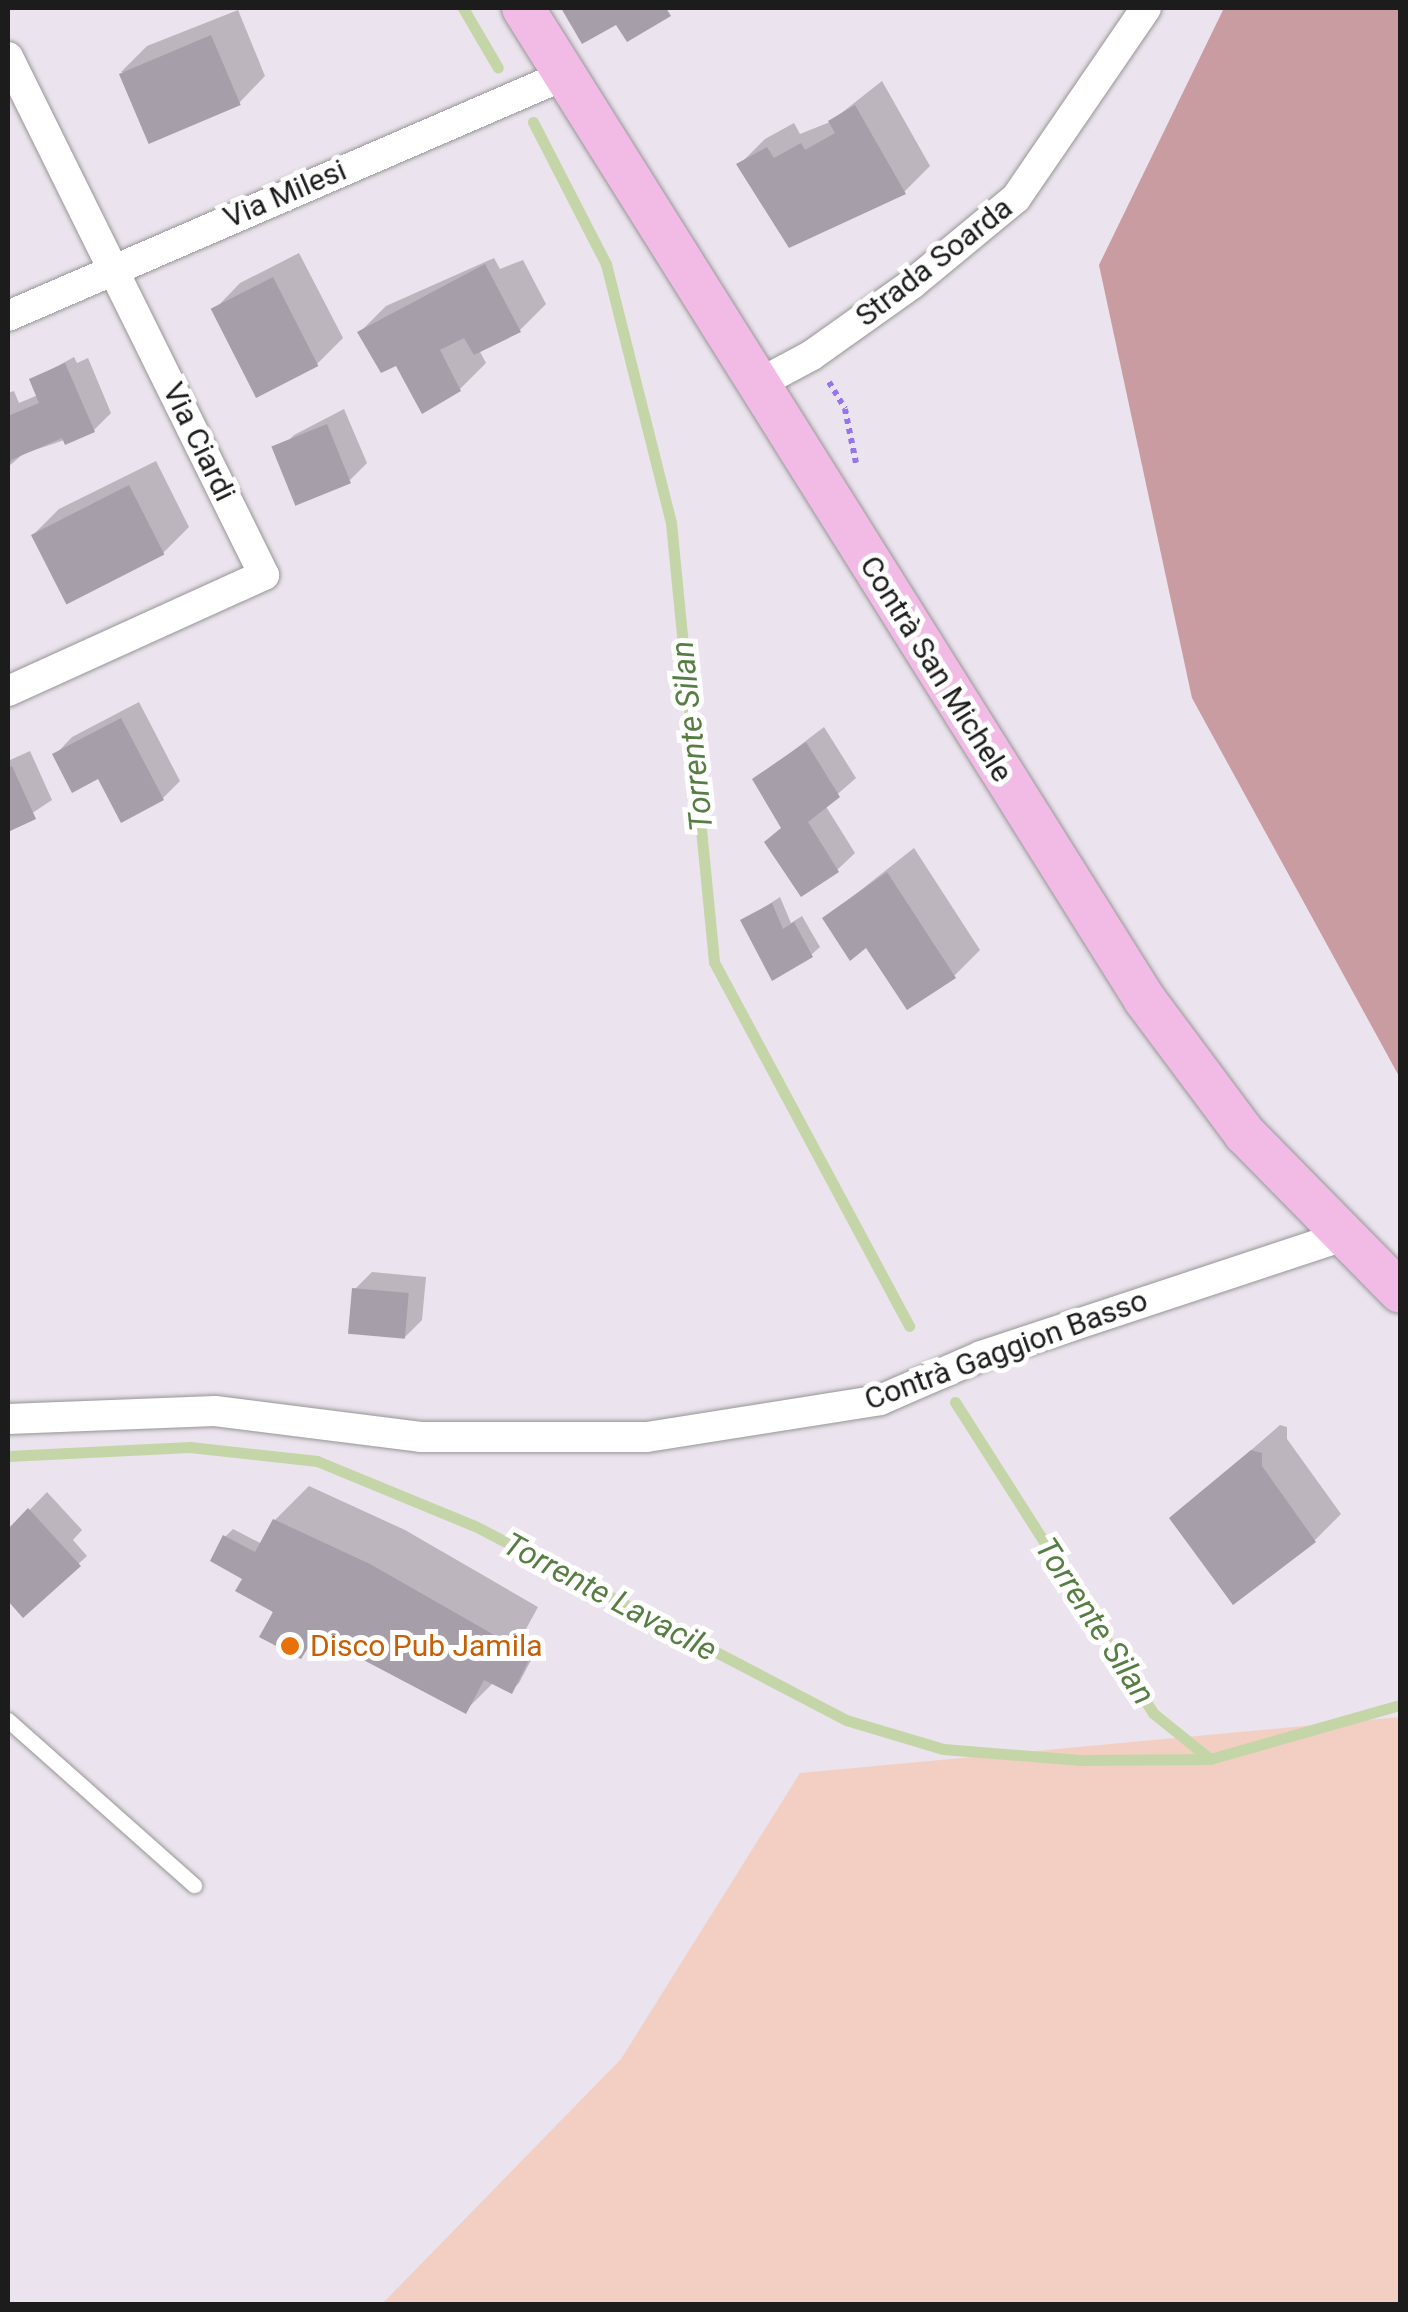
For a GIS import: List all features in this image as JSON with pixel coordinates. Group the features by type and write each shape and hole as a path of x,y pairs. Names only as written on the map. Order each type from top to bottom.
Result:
{"main road":[{"name":"Contrà San Michele","path":"523,8 1146,1000 1245,1134 1340,1238 1400,1292"}],"street":[{"name":"Strada Soarda","path":"758,384 912,284 1016,198 1146,8"},
{"name":"Via Ciardi","path":"8,57 264,575 8,691"},
{"name":"Via Milesi","path":"8,316 113,267 565,75"},
{"name":"Contrà Gaggion Basso","path":"8,1419 215,1411 420,1437 647,1437 880,1400 982,1356 1340,1238"}],"lane":[{"path":"8,1720 194,1885"}],"shaded area":[{"path":"1224,8 1400,8 1400,1078 1192,698 1099,265"},
{"path":"1400,1717 1400,2304 382,2304 621,2059 800,1773"}],"building":[{"path":"561,8 666,8 671,16 627,42 616,25 582,44"},
{"path":"211,35 241,105 149,144 119,74"},
{"path":"855,105 906,194 789,248 736,164 767,147 774,158 801,143 805,150 835,133 828,121"},
{"path":"485,264 521,332 474,355 464,338 440,350 461,391 422,414 396,366 381,373 357,332"},
{"path":"273,277 318,366 256,398 211,309"},
{"path":"65,363 95,432 65,445 62,438 11,460 8,470 8,416 39,403 29,379"},
{"path":"327,424 351,483 295,506 271,446"},
{"path":"129,485 164,554 66,604 31,535"},
{"path":"121,718 164,800 121,823 98,779 72,793 52,754"},
{"path":"806,742 840,797 808,822 839,872 801,897 764,842 781,828 752,779"},
{"path":"12,766 36,819 8,832 8,768"},
{"path":"887,872 956,978 907,1010 866,948 850,961 822,918"},
{"path":"772,903 783,929 794,922 813,957 772,981 740,920"},
{"path":"352,1288 409,1293 405,1339 348,1334"},
{"path":"1251,1450 1262,1453 1262,1466 1316,1542 1233,1605 1169,1518"},
{"path":"28,1508 81,1566 23,1618 8,1601 8,1529"},
{"path":"273,1519 370,1564 531,1656 512,1694 484,1680 466,1714 316,1635 301,1659 259,1637 273,1612 235,1591 242,1579 210,1561 223,1535 255,1552"}],"waterway":[{"name":"Torrente Silan","path":"463,8 498,68"},
{"name":"Torrente Silan","path":"533,122 606,264 671,523 714,962 909,1326"},
{"name":"Torrente Silan","path":"955,1402 1153,1713 1210,1759 1400,1705"},
{"name":"Torrente Lavacile","path":"8,1456 190,1447 317,1461 475,1526 846,1720 943,1749 1081,1760 1210,1759"}],"place":[{"name":"Disco Pub Jamila","path":"290,1646"}]}
